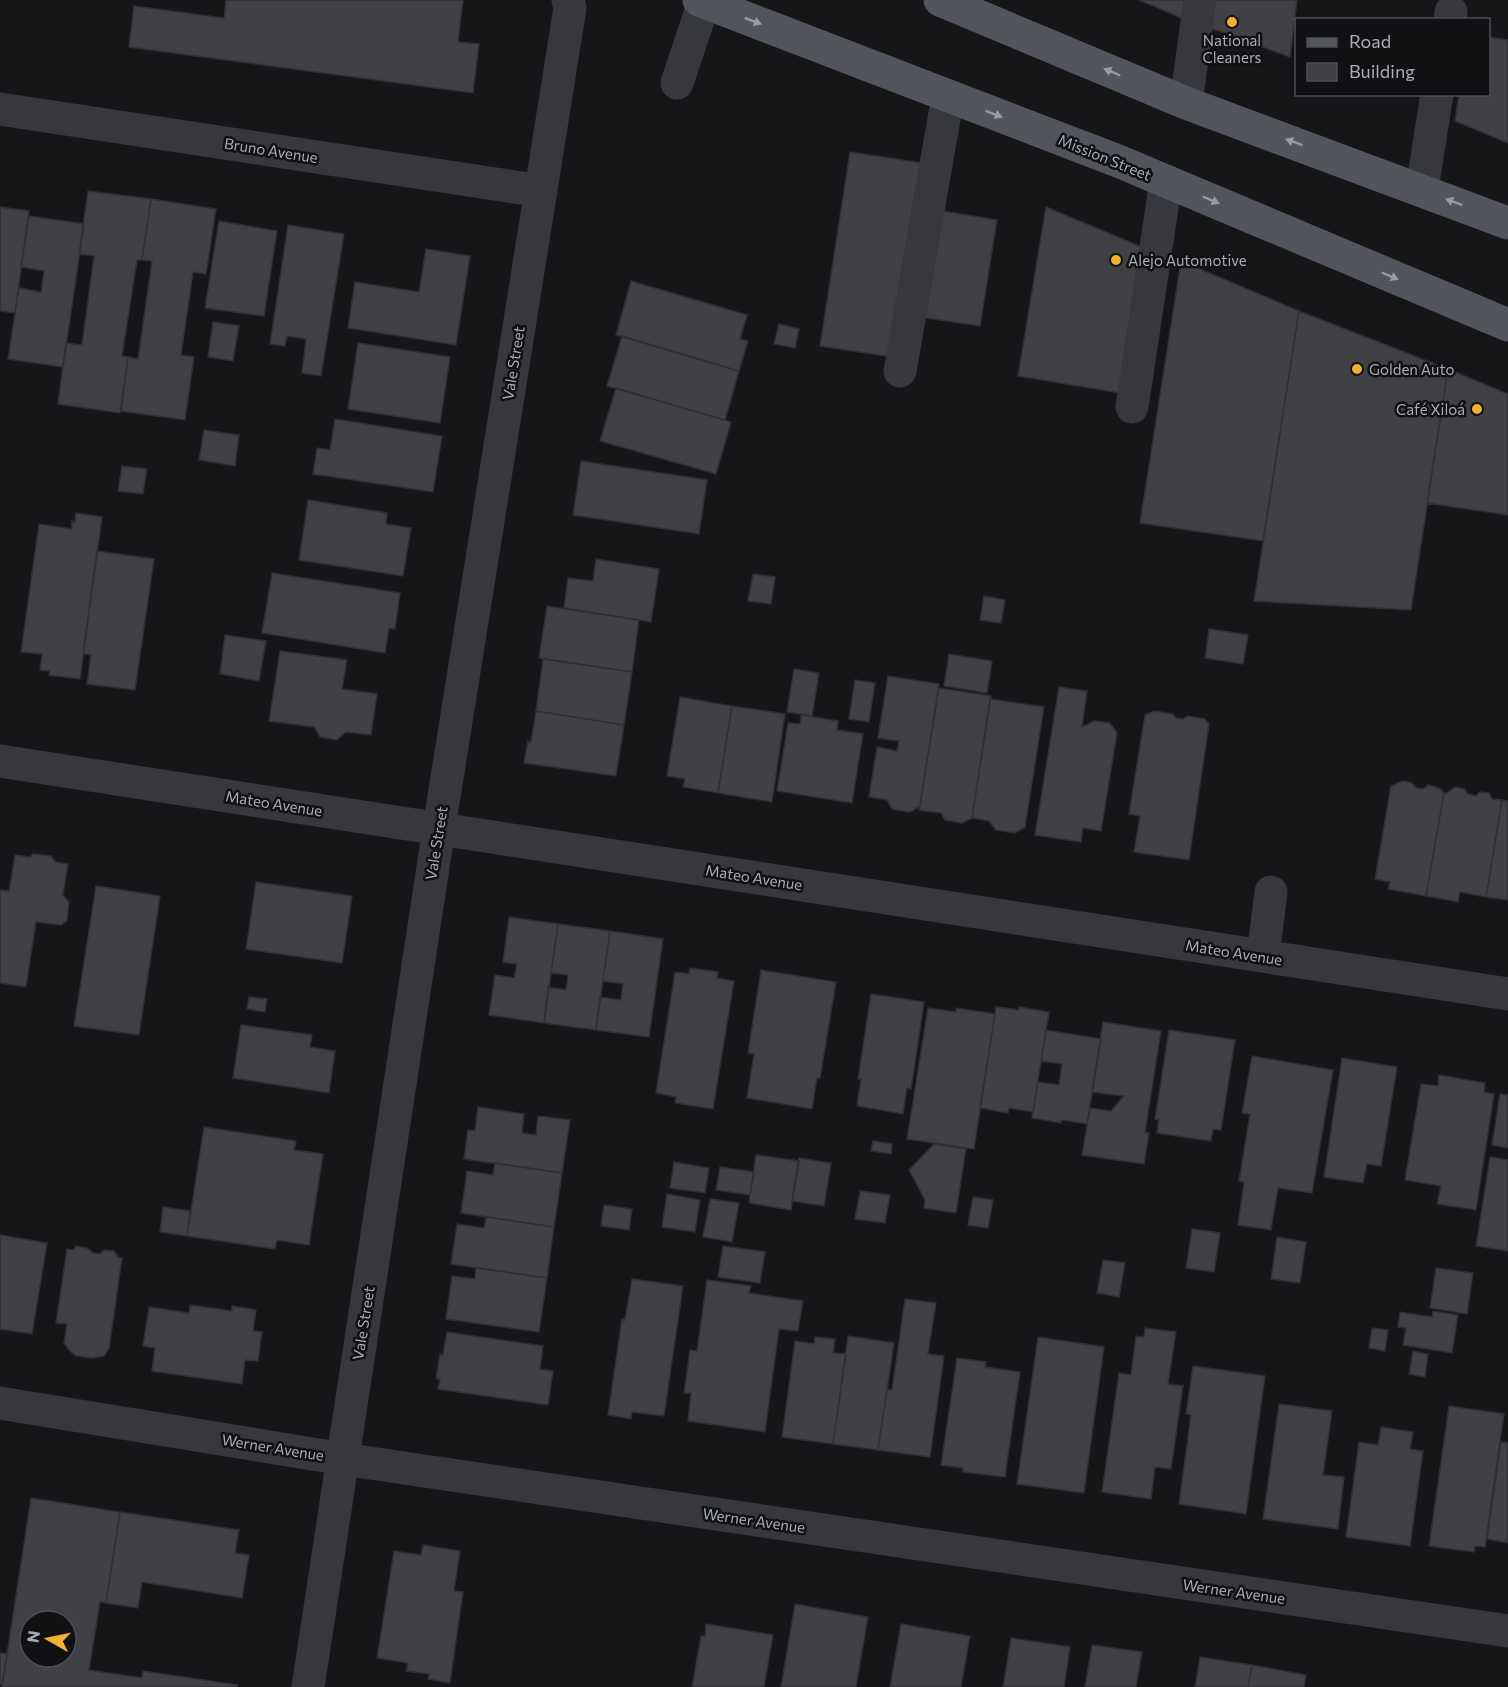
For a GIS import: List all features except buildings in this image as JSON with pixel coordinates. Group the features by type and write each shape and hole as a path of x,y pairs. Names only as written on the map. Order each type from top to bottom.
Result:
{"main road":[{"path":"940,0 1186,103 1422,189 1508,223"},
{"name":"Mission Street","path":"701,1 1166,181 1508,325"}],"street":[{"name":"Vale Street","path":"308,1687 439,828 570,8 568,0"},
{"path":"1186,103 1200,0"},
{"path":"677,83 701,1"},
{"path":"900,371 948,96"},
{"path":"1422,189 1437,96"},
{"name":"Bruno Avenue","path":"0,109 541,191"},
{"path":"1132,407 1166,181"},
{"name":"Mateo Avenue","path":"0,761 1508,994"},
{"path":"1263,956 1271,892"},
{"name":"Werner Avenue","path":"0,1404 343,1458 1508,1631"}],"place":[{"name":"National Cleaners","path":"1232,22"},
{"name":"Alejo Automotive","path":"1116,260"},
{"name":"Golden Auto","path":"1357,369"},
{"name":"Café Xiloá","path":"1477,409"}]}
